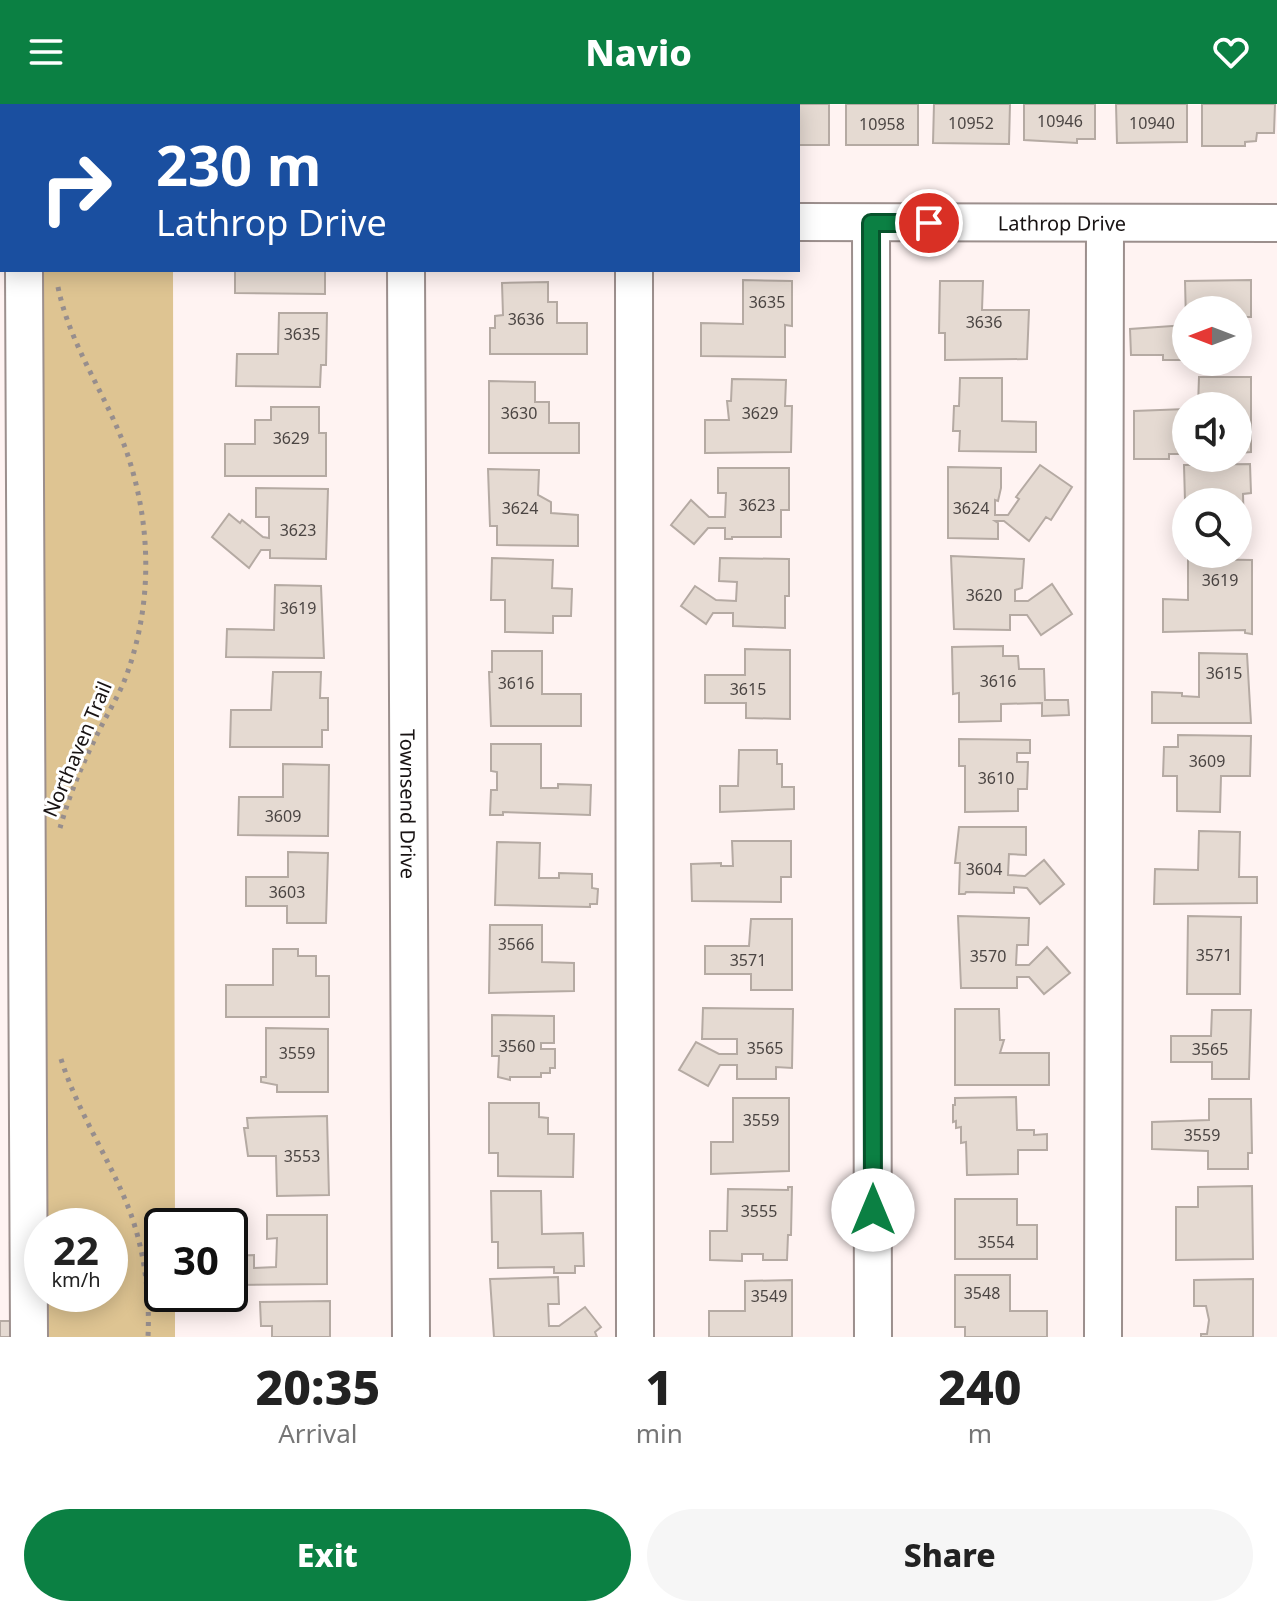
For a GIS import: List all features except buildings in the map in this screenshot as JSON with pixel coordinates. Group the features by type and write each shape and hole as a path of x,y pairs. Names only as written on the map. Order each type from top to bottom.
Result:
{"street":[{"name":"Lathrop Drive","path":"800,222 1277,223"},
{"path":"871,223 873,1337"},
{"path":"1103,1337 1105,223"},
{"path":"24,272 29,1337"},
{"name":"Townsend Drive","path":"406,272 411,1337"},
{"path":"634,272 635,1337"}],"path":[{"name":"Northaven Trail","path":"57,282 81,358 120,434 136,482 145,528 147,577 141,621 128,671 70,794 58,833"},
{"path":"57,1046 69,1085 128,1205 146,1279 148,1337"}],"shaded area":[{"path":"37,272 173,272 175,1208 144,1208 144,1312 175,1312 175,1337 39,1337 39,1312 128,1312 128,1208 39,1208"}],"route":[{"path":"873,1210 871,223 929,223"}]}
